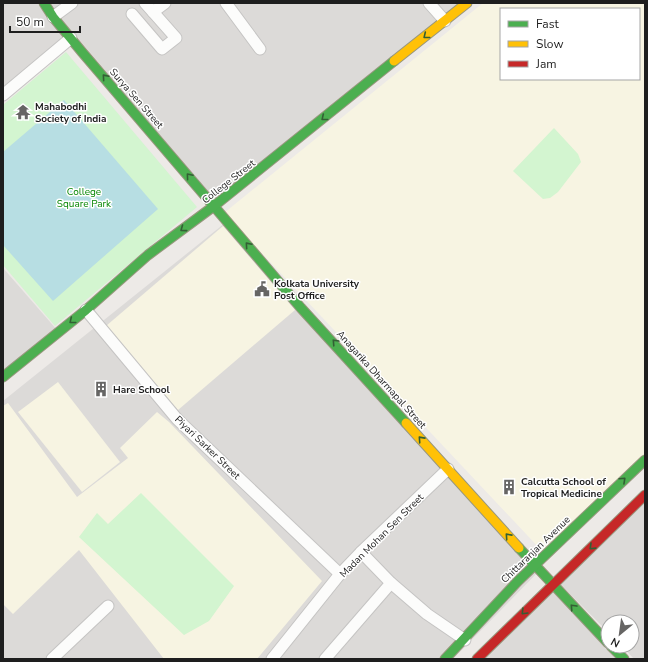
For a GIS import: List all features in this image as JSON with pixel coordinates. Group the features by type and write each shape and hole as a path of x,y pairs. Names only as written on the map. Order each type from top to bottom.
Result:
{"main road":[{"name":"Surya Sen Street","path":"44,3 53,17 214,206"},
{"name":"College Street","path":"3,377 86,310 148,255 214,206 467,3"},
{"name":"Anagarika Dharmapal Street","path":"214,206 301,308 335,343 534,565 600,635"},
{"name":"Chittaranjan Avenue","path":"445,659 465,640 500,600 534,565 645,460"},
{"path":"482,657 552,584 645,495"}],"street":[{"path":"53,17 72,3"},
{"path":"132,14 162,49 176,38 145,3"},
{"path":"153,12 165,3"},
{"path":"226,3 260,49"},
{"path":"429,3 445,21"},
{"path":"3,95 71,38"},
{"name":"Piyari Sarker Street","path":"86,310 178,419 340,574"},
{"name":"Madan Mohan Sen Street","path":"272,659 340,574 448,469"},
{"path":"361,552 391,583 427,614 465,640"},
{"path":"325,659 391,583"},
{"path":"53,659 108,606"}],"shaded area":[{"path":"3,3 37,3 67,39 3,92"},
{"path":"48,3 472,3 217,202"},
{"path":"483,3 645,3 645,459 542,551 224,213"},
{"path":"225,223 539,571 453,659 3,659 3,401"},
{"path":"223,226 295,310 178,410 106,326"},
{"path":"3,268 57,330 3,376"},
{"path":"58,382 120,462 82,492 18,412"},
{"path":"8,403 77,497 128,458 120,448 157,412 169,422 322,581 257,659 164,659 79,550 13,614 3,604 3,406"},
{"path":"645,499 645,659 634,659 629,654 640,654 640,614 600,614 600,624 558,582"},
{"path":"550,582 600,633 600,654 620,654 625,659 474,659"}],"green space":[{"name":"College Square Park","path":"66,52 197,207 55,326 3,265 3,105"},
{"path":"554,128 578,154 581,162 558,192 550,198 543,199 513,171"},
{"path":"141,493 234,586 209,621 184,635 79,537 97,513 108,524"}],"water":[{"path":"64,100 158,209 53,301 3,245 3,152"}],"traffic: fast":[{"path":"44,3 53,17 82,52 301,308 406,423"},
{"path":"3,377 86,310 148,255 214,206 394,61"},
{"path":"445,659 518,581 645,460"},
{"path":"519,548 600,634"},
{"path":"619,654 624,659"}],"traffic: slow":[{"path":"394,61 467,3"},
{"path":"406,423 519,548"}],"traffic: jam":[{"path":"477,659 645,495"}],"place":[{"name":"Mahabodhi Society of India","path":"23,112"},
{"name":"Kolkata University Post Office","path":"262,289"},
{"name":"Hare School","path":"101,389"},
{"name":"Calcutta School of Tropical Medicine","path":"509,487"}]}
